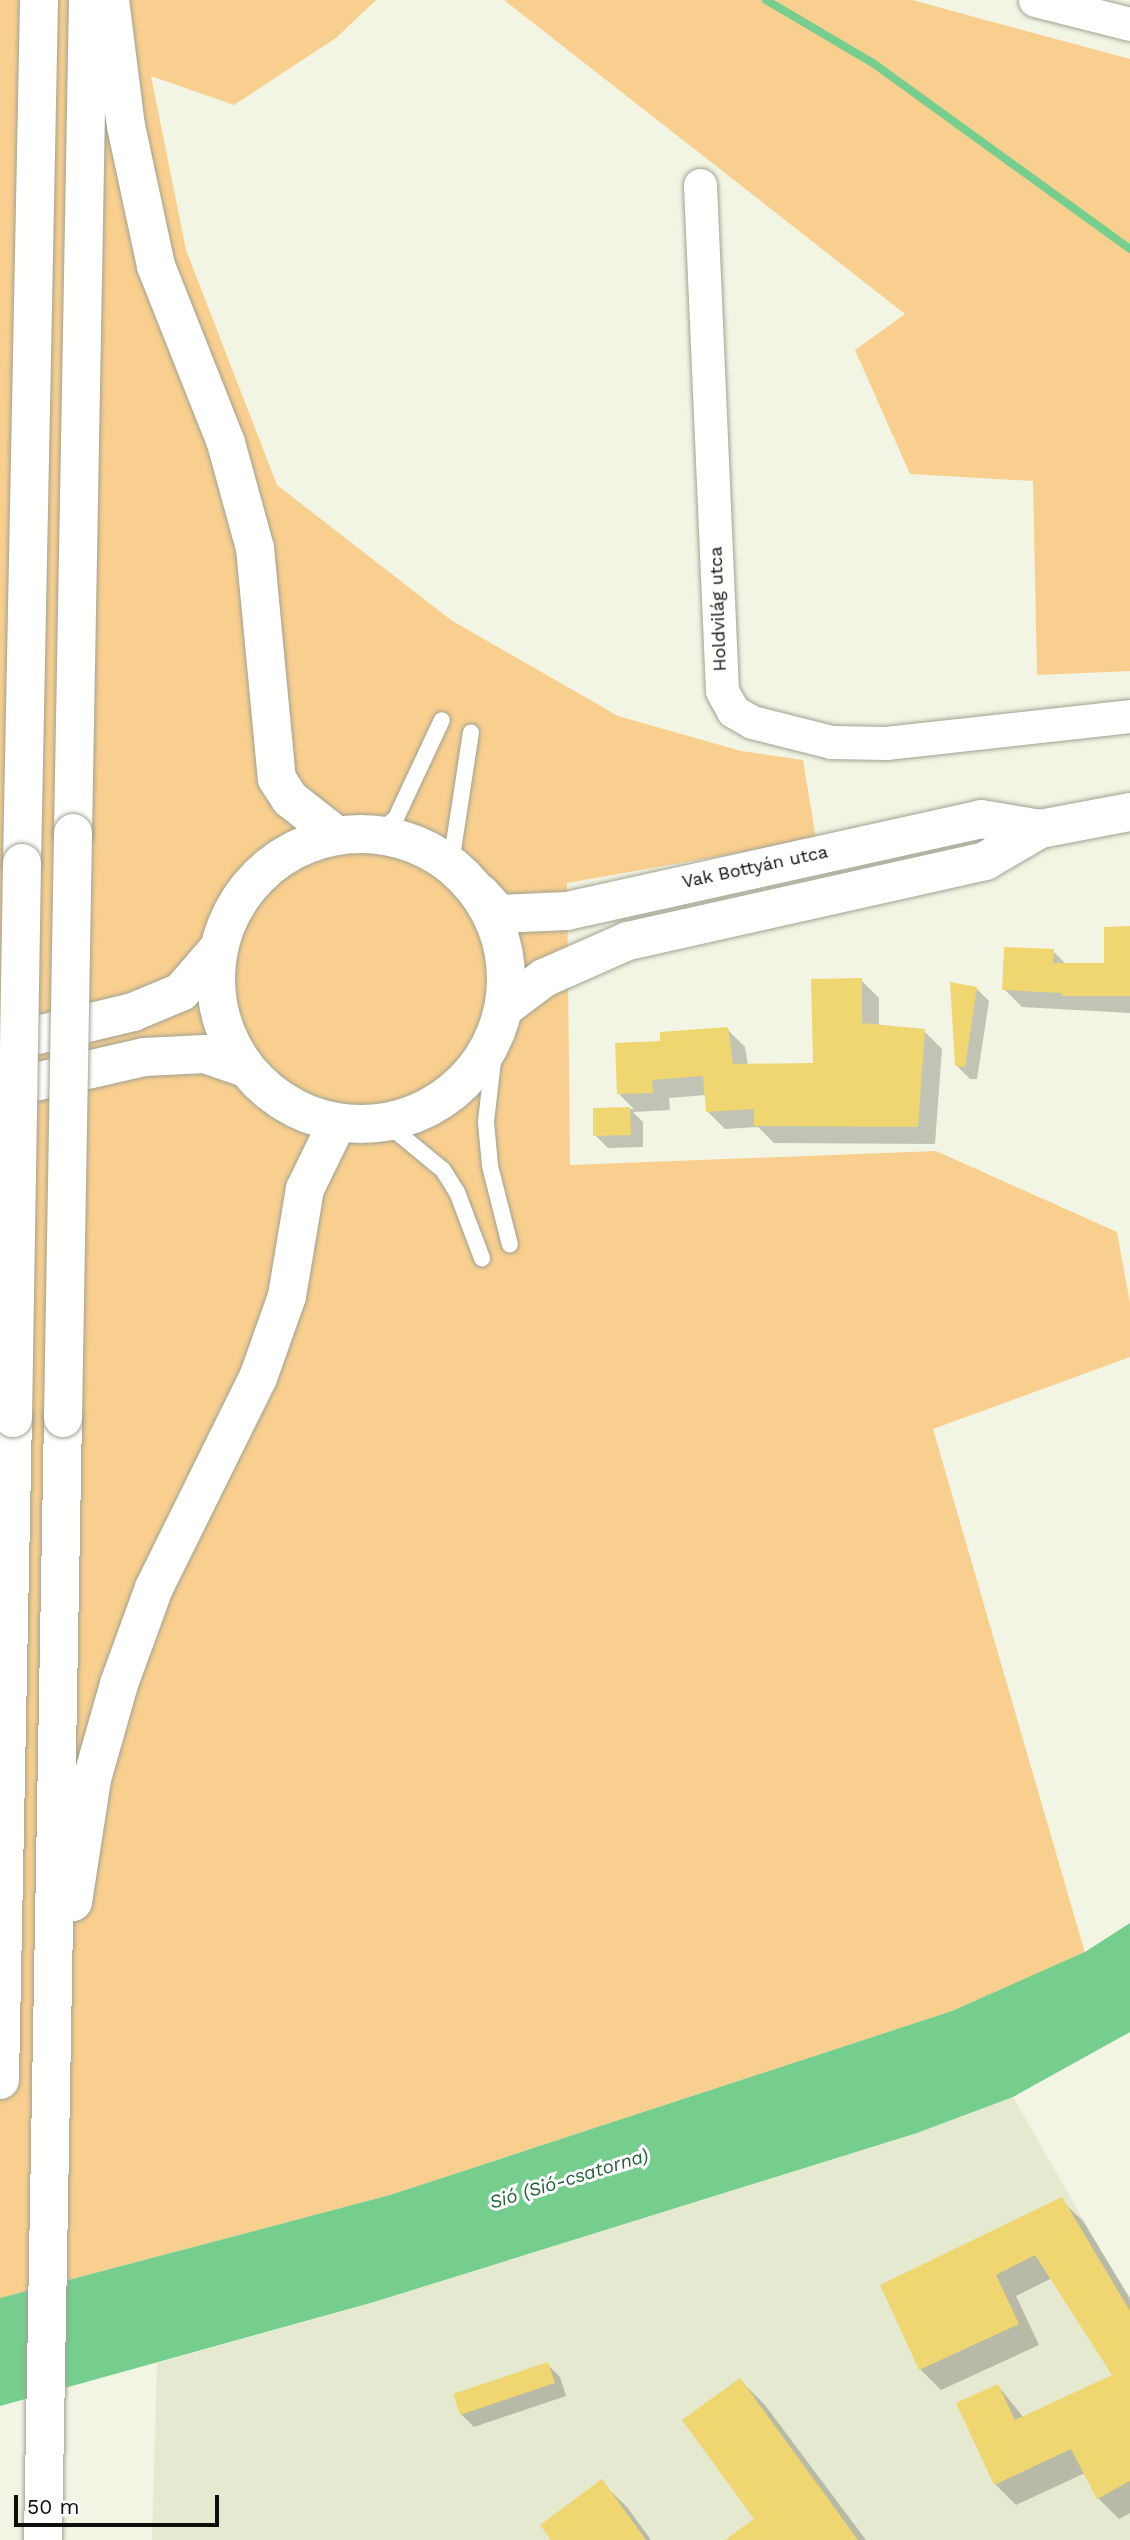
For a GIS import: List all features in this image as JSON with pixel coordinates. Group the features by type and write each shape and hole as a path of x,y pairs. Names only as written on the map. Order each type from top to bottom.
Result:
{"main road":[{"path":"0,2080 38,0"},
{"path":"43,2540 88,0"},
{"path":"110,0 126,126 156,266 226,443 255,548 277,779 290,799 336,835"},
{"path":"0,803 22,863"},
{"name":"Vak Bottyán utca","path":"500,1022 544,978 628,941 985,860 1040,829 1130,812"},
{"name":"Vak Bottyán utca","path":"480,893 499,914 567,911 981,819 1040,829"},
{"path":"0,1044 133,1013 181,992 218,948 234,908 260,874 295,849 336,835 377,833 416,843 451,863 480,893 499,928 507,968 500,1022 470,1076 432,1107 386,1123 338,1123 302,1113 271,1094 245,1068 222,1024 216,986 218,948"},
{"path":"0,1090 144,1057 205,1054 245,1068"},
{"path":"51,2049 92,1779 119,1684 154,1588 258,1378 287,1296 305,1189 338,1123"}],"street":[{"path":"1035,0 1130,24"},
{"name":"Holdvilág utca","path":"700,185 722,691 733,710 752,722 831,742 886,743 1130,716"}],"lane":[{"path":"377,833 396,818 442,720"},
{"path":"451,863 471,733"},
{"path":"500,1022 486,1122 490,1166 510,1245"},
{"path":"386,1123 422,1149 457,1192 482,1258"}],"shaded area":[{"path":"0,0 376,0 336,38 234,105 151,76 186,250 277,485 451,620 618,716 741,751 803,760 816,839 567,883 570,1165 936,1151 1117,1232 1130,1303 1130,1357 933,1429 1085,1953 952,2011 390,2195 0,2298"},
{"path":"504,0 912,0 1130,59 1130,671 1037,675 1033,481 910,474 855,350 905,314"},
{"path":"1013,2097 1130,2301 1130,2540 152,2540 157,2363 374,2302 917,2133"}],"water":[{"name":"Sió (Sió-csatorna)","path":"1130,1923 1130,2032 1013,2097 917,2133 374,2302 0,2406 0,2298 390,2195 952,2011 1085,1952"}],"building":[{"path":"1130,926 1130,996 1062,996 1062,993 1002,990 1004,947 1054,949 1053,963 1104,963 1104,927"},
{"path":"862,978 862,1023 925,1029 918,1127 754,1126 754,1109 706,1112 703,1076 652,1080 653,1093 617,1094 615,1043 660,1041 660,1032 728,1027 733,1064 813,1063 811,979"},
{"path":"950,982 977,987 965,1067 955,1066"},
{"path":"630,1107 631,1135 593,1136 593,1108"},
{"path":"1062,2197 1130,2311 1130,2481 1097,2499 1071,2449 994,2485 956,2403 998,2384 1015,2420 1112,2375 1035,2255 996,2275 1019,2324 919,2370 880,2285"},
{"path":"548,2362 555,2383 460,2415 453,2394"},
{"path":"740,2378 858,2540 725,2540 754,2519 682,2420"},
{"path":"602,2479 646,2540 551,2540 540,2525"}],"waterway":[{"path":"766,0 873,63 1130,249"}]}
